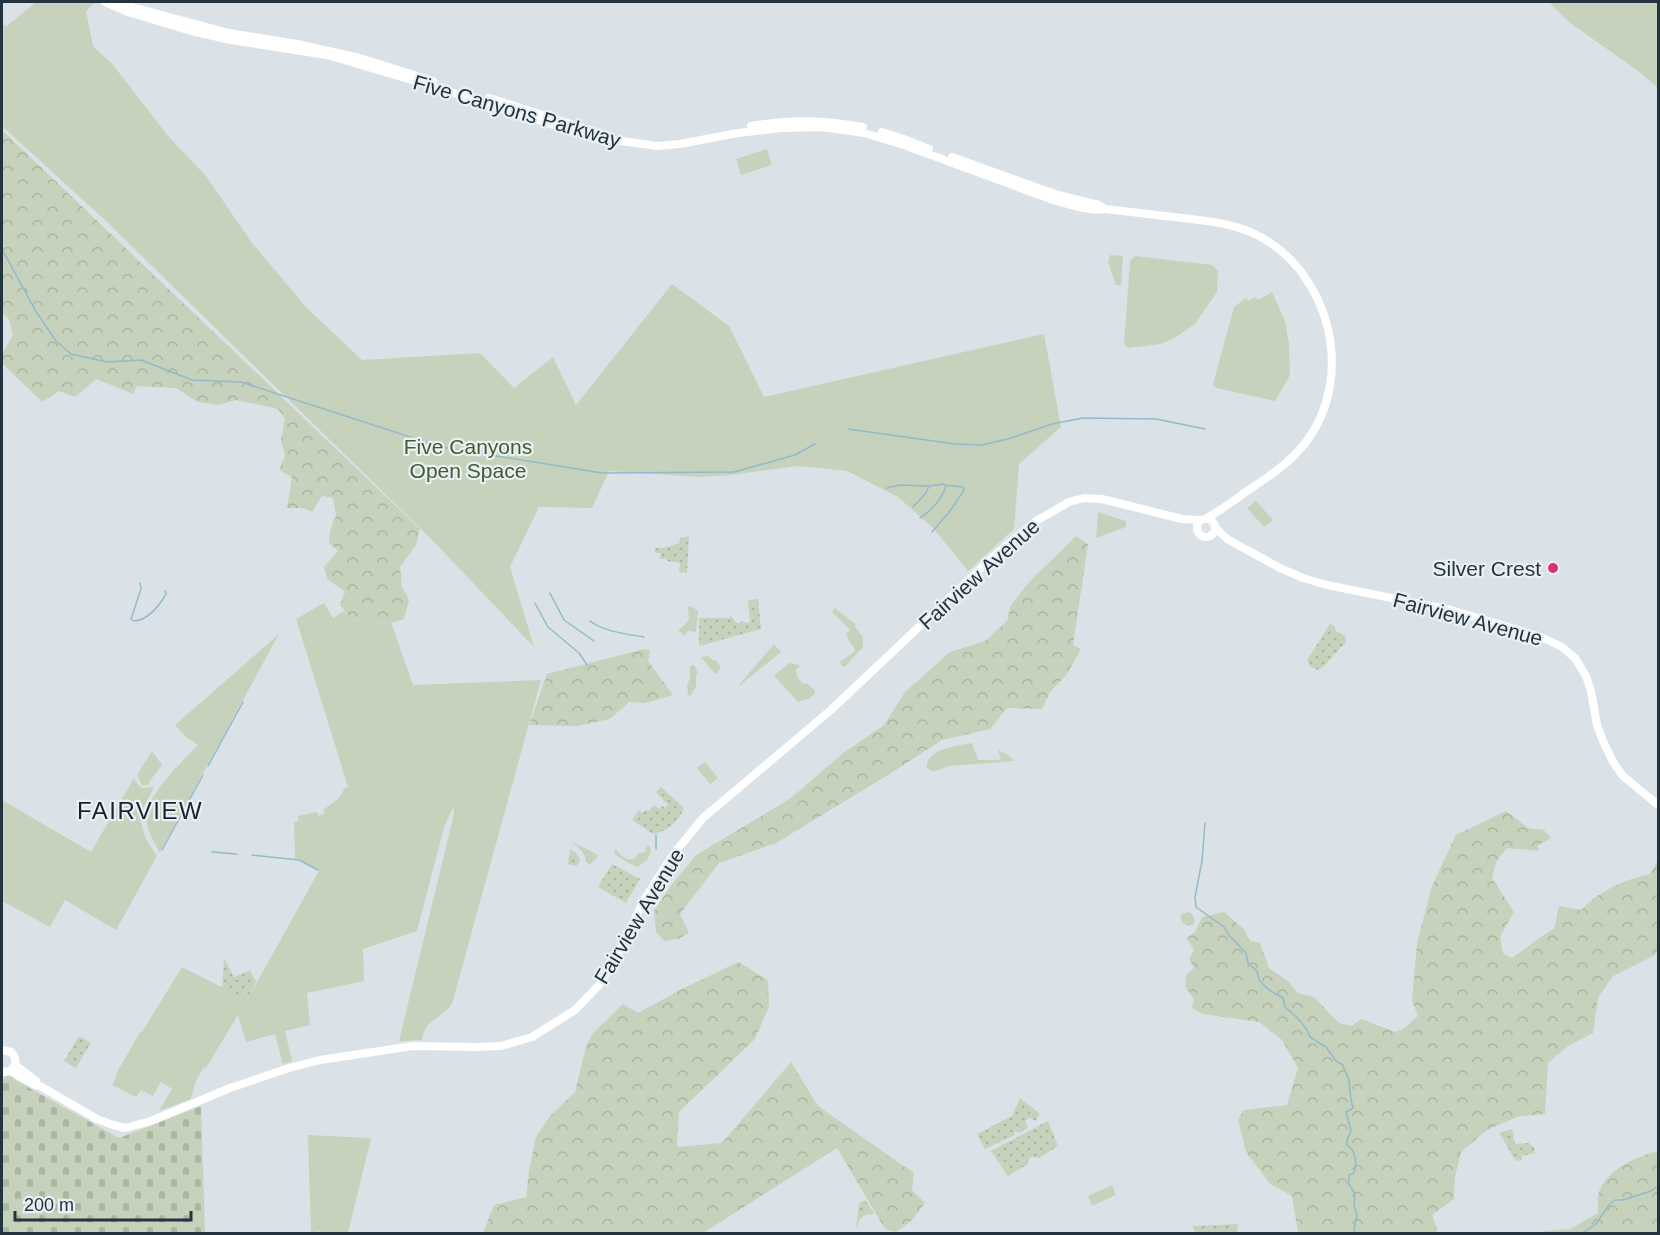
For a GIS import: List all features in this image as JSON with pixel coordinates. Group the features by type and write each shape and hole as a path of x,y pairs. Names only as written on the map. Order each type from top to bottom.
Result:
{"main road":[{"name":"Five Canyons Parkway","path":"105,2 128,12 191,31 231,40 327,55 607,139 657,146 770,129 822,127 864,133 901,144 1053,200 1097,210 1105,209 1232,225 1256,235 1273,245 1302,273 1316,293 1326,318 1331,343 1332,369 1328,393 1321,417 1307,441 1292,459 1229,505 1203,520"},
{"name":"Five Canyons Parkway","path":"119,2 229,33 297,44 360,58 600,133 625,138 684,140 766,124 801,120 867,128 904,139 1059,195 1099,205 1105,209"},
{"name":"Fairview Avenue","path":"9,1069 98,1119 125,1128 151,1121 230,1088 320,1060 413,1046 501,1046 532,1037 575,1010 599,985 666,865 704,818 832,710 994,556 1036,521 1062,505 1084,498 1102,499 1182,519 1211,520 1227,540"},
{"name":"Five Canyons Parkway","path":"1215,526 1229,505"},
{"name":"Fairview Avenue","path":"1182,519 1197,530 1202,537 1211,536 1227,540 1303,578 1451,610 1541,637 1559,645 1575,658 1586,676 1597,725 1613,762 1623,776 1659,805"},
{"path":"1197,530 1198,524 1203,520"},
{"path":"1211,536 1215,532 1215,526"},
{"path":"2,1050 9,1050 16,1059 9,1069"}],"green space":[{"name":"Five Canyons Open Space","path":"36,2 96,2 86,11 93,46 113,65 169,137 206,176 252,243 307,308 362,360 480,353 514,388 553,357 576,405 672,284 729,326 764,397 1044,334 1061,427 1019,464 1014,529 968,571 934,529 898,497 847,471 798,466 700,477 609,471 592,508 539,507 510,567 534,647 432,540 105,220 2,126 2,25 7,26"},
{"path":"1549,2 1658,2 1658,88 1569,22"},
{"path":"2,130 420,529 416,545 400,567 402,587 409,600 404,619 395,622 352,620 340,605 345,592 327,579 324,567 338,551 329,543 330,531 336,515 333,498 322,496 312,512 303,508 287,508 292,477 279,470 285,456 281,439 285,419 278,409 236,400 218,405 198,402 176,388 137,386 133,394 96,379 75,397 59,391 42,402 2,363 2,354 13,335 9,319 2,313"},
{"path":"767,149 772,165 741,175 736,159"},
{"path":"1110,255 1123,256 1121,285 1116,285 1108,262"},
{"path":"1135,256 1212,265 1218,271 1217,292 1195,324 1176,337 1161,344 1128,348 1124,344 1130,261"},
{"path":"1272,292 1285,321 1289,344 1290,375 1275,401 1216,388 1213,384 1234,307 1246,298 1248,301 1255,297 1258,300"},
{"path":"1256,501 1273,520 1264,527 1247,508"},
{"path":"1098,512 1126,521 1126,527 1096,538"},
{"path":"689,536 687,573 679,572 680,563 660,559 661,553 655,553 655,548 664,548 679,543 680,538"},
{"path":"1076,536 1088,544 1073,645 1081,649 1067,674 1050,692 1042,709 1007,708 990,729 942,740 776,843 719,863 680,914 689,933 678,939 664,941 656,932 654,911 696,855 791,798 842,754 884,725 905,692 950,652 985,641 1007,621 1011,605 1031,580"},
{"path":"758,599 761,629 699,646 699,618 730,618 730,616 736,623 750,622 748,600"},
{"path":"324,603 333,618 344,611 352,620 391,622 413,685 541,680 452,1004 426,1027 422,1040 399,1041 452,822 453,808 444,827 417,931 363,949 364,981 307,993 310,1025 285,1031 292,1061 283,1064 275,1034 246,1042 238,1015 195,1083 191,1099 159,1111 172,1089 161,1082 153,1096 141,1090 136,1097 112,1085 140,1032 182,967 247,1000 319,871 295,859 294,822 298,821 298,816 317,812 319,816 325,813 323,810 338,799 348,787 296,619"},
{"path":"688,607 698,611 696,632 688,631 683,636 678,631 689,620"},
{"path":"835,608 856,625 855,627 863,637 863,648 844,667 839,662 853,653 855,648 846,634 850,630 832,612"},
{"path":"1330,624 1345,636 1346,642 1318,670 1311,667 1307,660"},
{"path":"279,634 159,852 147,826 148,808 159,788 198,745 186,737 175,725"},
{"path":"774,644 781,652 739,686 739,685"},
{"path":"644,649 650,650 648,661 673,695 645,703 629,702 610,719 577,726 529,725 547,674"},
{"path":"708,656 716,660 721,668 715,674 701,657"},
{"path":"789,663 800,666 796,670 797,677 803,684 807,683 815,691 815,694 808,699 798,702 774,676"},
{"path":"691,665 695,666 698,673 696,687 690,696 687,693 687,685"},
{"path":"972,743 978,760 1001,759 998,750 1014,761 950,766 933,772 927,768 928,761 937,752"},
{"path":"152,751 162,765 149,782 150,784 142,785 137,775"},
{"path":"705,762 718,778 710,784 697,768"},
{"path":"134,778 142,788 154,787 139,817 146,839 157,856 116,930 65,900 50,927 2,901 2,800 91,852"},
{"path":"661,787 684,808 672,825 653,834 632,820 639,810 642,813 655,805 659,809 668,805 656,792"},
{"path":"1506,811 1528,828 1544,830 1551,838 1537,846 1540,851 1507,848 1497,860 1492,878 1514,912 1500,937 1503,954 1512,958 1554,929 1559,906 1581,910 1596,897 1613,887 1650,874 1658,860 1658,949 1655,955 1613,976 1598,998 1593,1033 1568,1046 1548,1063 1545,1114 1517,1117 1487,1130 1461,1152 1455,1177 1454,1199 1432,1215 1438,1230 1435,1233 1298,1233 1292,1196 1270,1184 1246,1152 1238,1119 1244,1110 1287,1105 1298,1068 1282,1040 1259,1022 1203,1014 1192,1008 1194,1000 1185,986 1186,975 1194,968 1189,959 1194,950 1187,938 1195,932 1202,917 1224,912 1245,930 1249,940 1260,943 1269,968 1288,981 1298,993 1314,997 1339,1023 1352,1026 1361,1019 1395,1032 1403,1029 1418,1016 1412,1001 1417,943 1432,886 1456,835"},
{"path":"571,841 598,855 595,861 590,865 586,862 583,853"},
{"path":"647,845 651,852 647,860 637,867 614,853 616,849 629,860 645,852"},
{"path":"570,849 580,859 576,866 568,864"},
{"path":"612,864 640,879 626,903 598,887"},
{"path":"1188,912 1195,920 1194,924 1188,926 1183,923 1180,916"},
{"path":"224,958 234,977 250,970 256,982 247,1000 222,988"},
{"path":"738,962 768,980 769,1006 755,1039 679,1112 677,1147 722,1143 791,1062 818,1106 914,1172 912,1190 925,1203 912,1220 896,1232 885,1229 837,1148 703,1233 483,1233 494,1205 526,1197 536,1137 550,1116 575,1092 586,1046 593,1033 623,1004 638,1013"},
{"path":"79,1036 91,1043 76,1068 64,1061"},
{"path":"11,1075 15,1080 119,1138 201,1106 205,1233 2,1234 2,1080"},
{"path":"1020,1098 1040,1114 1035,1121 1030,1118 1025,1121 1028,1128 1018,1133 1016,1131 1015,1135 985,1149 977,1134 1012,1116"},
{"path":"1048,1121 1058,1146 1039,1158 1031,1157 1028,1164 1008,1176 991,1151"},
{"path":"1512,1129 1515,1144 1529,1143 1534,1147 1535,1153 1522,1156 1522,1160 1516,1161 1499,1133"},
{"path":"308,1135 371,1138 348,1233 320,1233 319,1231 311,1233"},
{"path":"1658,1151 1658,1233 1529,1233 1570,1229 1598,1213 1599,1191 1605,1181 1625,1164"},
{"path":"1112,1185 1116,1195 1092,1206 1088,1196"},
{"path":"865,1200 874,1213 867,1214 860,1219 856,1229 859,1203"},
{"path":"1238,1224 1237,1233 1198,1234 1194,1231 1193,1226"}],"waterway":[{"path":"2,249 35,310 56,341 71,354 107,362 141,360 192,380 241,382 441,447 602,473 734,472 795,455 815,444"},
{"path":"848,429 955,444 982,445 1052,424 1083,418 1156,419 1205,429"},
{"path":"913,507 926,493 929,486 944,484 946,486 936,504 920,518"},
{"path":"887,488 900,485 928,486"},
{"path":"932,532 964,490 963,487 945,485"},
{"path":"140,583 141,589 131,619 134,621 153,612 166,594 165,591"},
{"path":"550,593 564,620 594,641"},
{"path":"535,603 548,627 579,653 587,665"},
{"path":"590,621 609,630 644,637"},
{"path":"208,766 243,702"},
{"path":"162,850 203,775"},
{"path":"1205,823 1202,861 1195,897 1196,907 1224,927 1246,953 1248,963 1257,971 1259,980 1269,990 1283,998 1285,1007 1303,1024 1310,1037 1326,1047 1336,1061 1343,1065 1349,1080 1353,1108 1346,1112 1351,1131 1347,1145 1354,1154 1355,1162 1354,1173 1349,1175 1349,1184 1355,1194 1354,1205 1357,1216 1355,1234"},
{"path":"656,835 656,849"},
{"path":"212,852 237,854"},
{"path":"252,855 299,860 318,870"},
{"path":"1581,1234 1596,1224 1615,1200 1623,1200 1651,1191 1658,1186"}],"place":[{"name":"Silver Crest","path":"1553,568"}],"district":[{"name":"FAIRVIEW","path":"140,810"}]}
